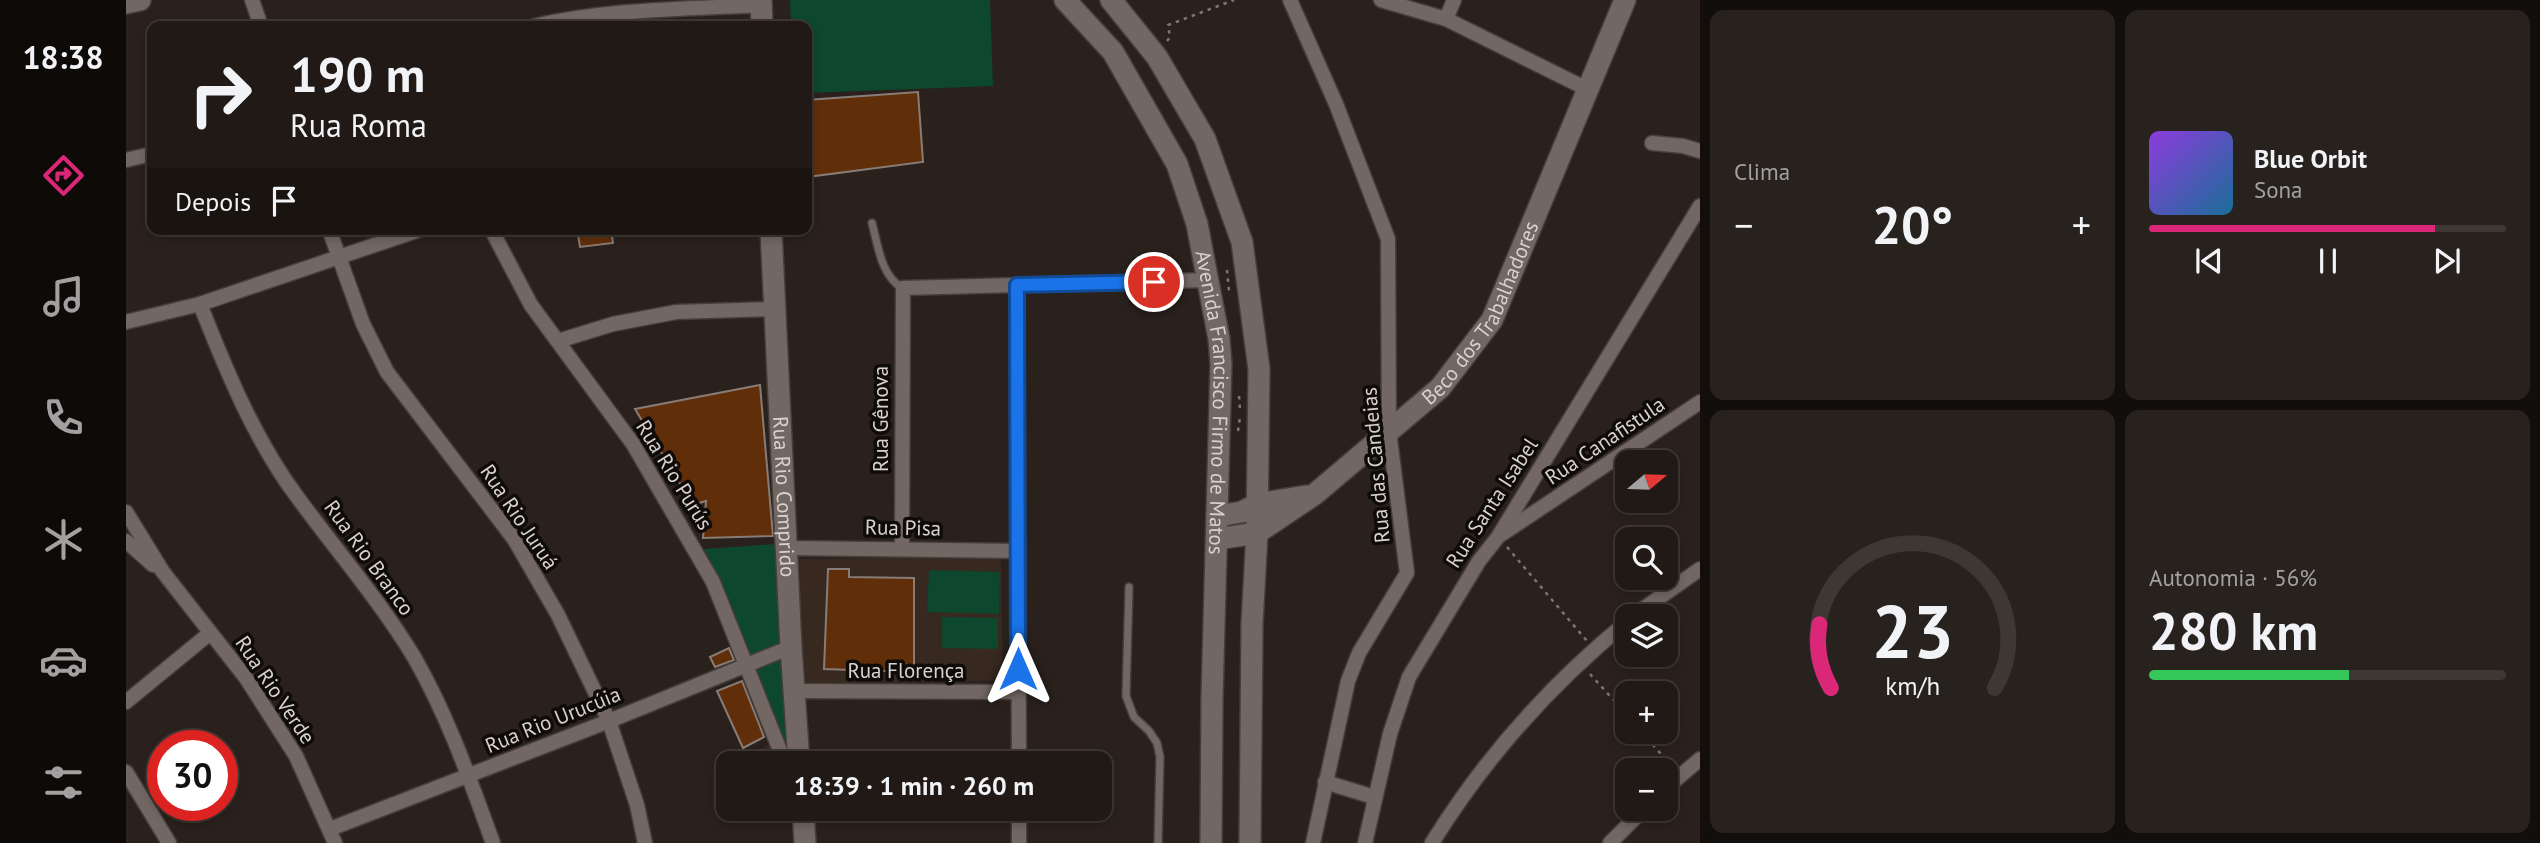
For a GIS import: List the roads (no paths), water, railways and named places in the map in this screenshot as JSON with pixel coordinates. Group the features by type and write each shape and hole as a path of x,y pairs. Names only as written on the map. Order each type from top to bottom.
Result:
{"street":[{"path":"126,3 140,0"},
{"path":"252,0 259,21"},
{"name":"Avenida Francisco Firmo de Matos","path":"1065,0 1114,52 1177,164 1197,224 1209,280 1221,363 1211,843"},
{"name":"Avenida Francisco Firmo de Matos","path":"1111,0 1157,57 1205,139 1242,242 1259,369 1252,624 1250,843"},
{"name":"Rua das Candeias","path":"1290,0 1336,104 1388,239 1389,431 1407,573 1359,653 1348,681 1312,843"},
{"path":"1381,0 1446,19 1587,89"},
{"path":"1446,19 1454,0"},
{"name":"Beco dos Trabalhadores","path":"1217,539 1256,533 1315,494 1440,388 1492,320 1625,0"},
{"path":"556,21 630,12 762,10"},
{"path":"1653,143 1700,151"},
{"path":"126,160 147,155"},
{"name":"Rua Santa Isabel","path":"1365,843 1390,734 1409,677 1479,561 1498,537 1700,206"},
{"name":"Rua Rio Juruá","path":"331,235 363,324 387,372 514,539 558,615 609,721 636,805 645,843"},
{"path":"126,322 200,304 406,235"},
{"name":"Rua Rio Purús","path":"494,235 531,306 633,444 713,582 780,751"},
{"name":"Rua Rio Comprido","path":"772,235 798,751"},
{"path":"903,288 1209,280"},
{"path":"1017,285 1019,751"},
{"name":"Rua Gênova","path":"902,549 903,288"},
{"name":"Rua Rio Branco","path":"200,304 227,372 258,433 297,497 342,554 413,657 438,702 493,843"},
{"path":"558,341 613,324 676,312 776,309"},
{"name":"Rua Canafistula","path":"1498,537 1700,402"},
{"path":"1217,516 1242,512 1257,504 1315,494"},
{"name":"Rua Rio Verde","path":"126,512 163,572 246,678 296,756 332,836"},
{"name":"Rua Rio Verde","path":"126,541 163,572"},
{"name":"Rua Pisa","path":"788,548 1018,551"},
{"path":"1650,604 1700,569"},
{"path":"1433,843 1505,742 1594,648 1615,631"},
{"path":"126,702 209,633"},
{"name":"Rua Rio Urucúia","path":"332,836 469,776 791,647"},
{"name":"Rua Florença","path":"793,691 1018,692"},
{"path":"1678,777 1700,759"},
{"path":"126,772 169,843"},
{"path":"1325,782 1374,797"},
{"path":"804,821 805,843"},
{"path":"1019,821 1019,843"},
{"path":"1610,843 1632,821"}],"lane":[{"path":"872,223 891,281 903,288"},
{"path":"1129,587 1126,696 1134,717 1149,731 1157,744 1160,757 1158,843"}]}
